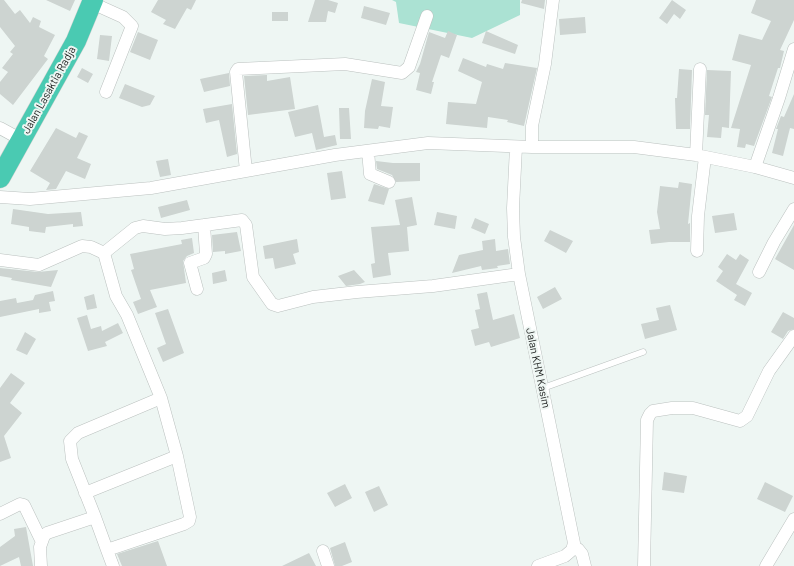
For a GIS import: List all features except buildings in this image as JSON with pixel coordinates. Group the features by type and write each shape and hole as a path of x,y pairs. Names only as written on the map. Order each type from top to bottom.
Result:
{"highway":[{"name":"Jalan Lasaktia Radja","path":"0,178 76,41 92,1"}],"street":[{"path":"532,147 532,126 545,64 553,0"},
{"path":"92,1 123,17 132,26 106,92"},
{"path":"246,171 236,72 238,69 345,64 402,73 408,68 428,16"},
{"path":"755,167 778,103 794,49"},
{"path":"697,251 700,156 700,69"},
{"path":"0,128 22,140"},
{"path":"0,197 30,198 151,188 368,151 428,143 516,147 634,147 700,156 755,167 794,178"},
{"name":"Jalan KHM Kasim","path":"516,147 513,208 514,237 519,274 574,547"},
{"path":"368,151 370,174 389,182"},
{"path":"758,272 794,210"},
{"path":"104,253 135,228 143,226 172,229 239,219 244,222 253,277 272,304 278,306 313,298 357,292 433,286 519,274"},
{"path":"197,289 190,263 204,258 206,254 204,225"},
{"path":"0,260 39,265 82,246 91,247 104,253 116,296 127,315 161,398 177,456 190,516 189,521 107,550"},
{"path":"644,566 647,420 650,414 653,411 684,407 740,421 747,416 769,371 794,336"},
{"path":"113,566 85,493 70,447 74,436 161,398"},
{"path":"85,493 177,456"},
{"path":"0,514 20,504 24,505 41,540 41,566"},
{"path":"41,540 47,533 95,517"},
{"path":"770,565 777,544 794,519"},
{"path":"539,566 565,556 574,547 582,554 585,566"},
{"path":"323,551 328,566"}],"lane":[{"path":"543,388 643,352"}],"green space":[{"path":"392,0 520,0 520,15 472,38 399,23 396,2"}]}
